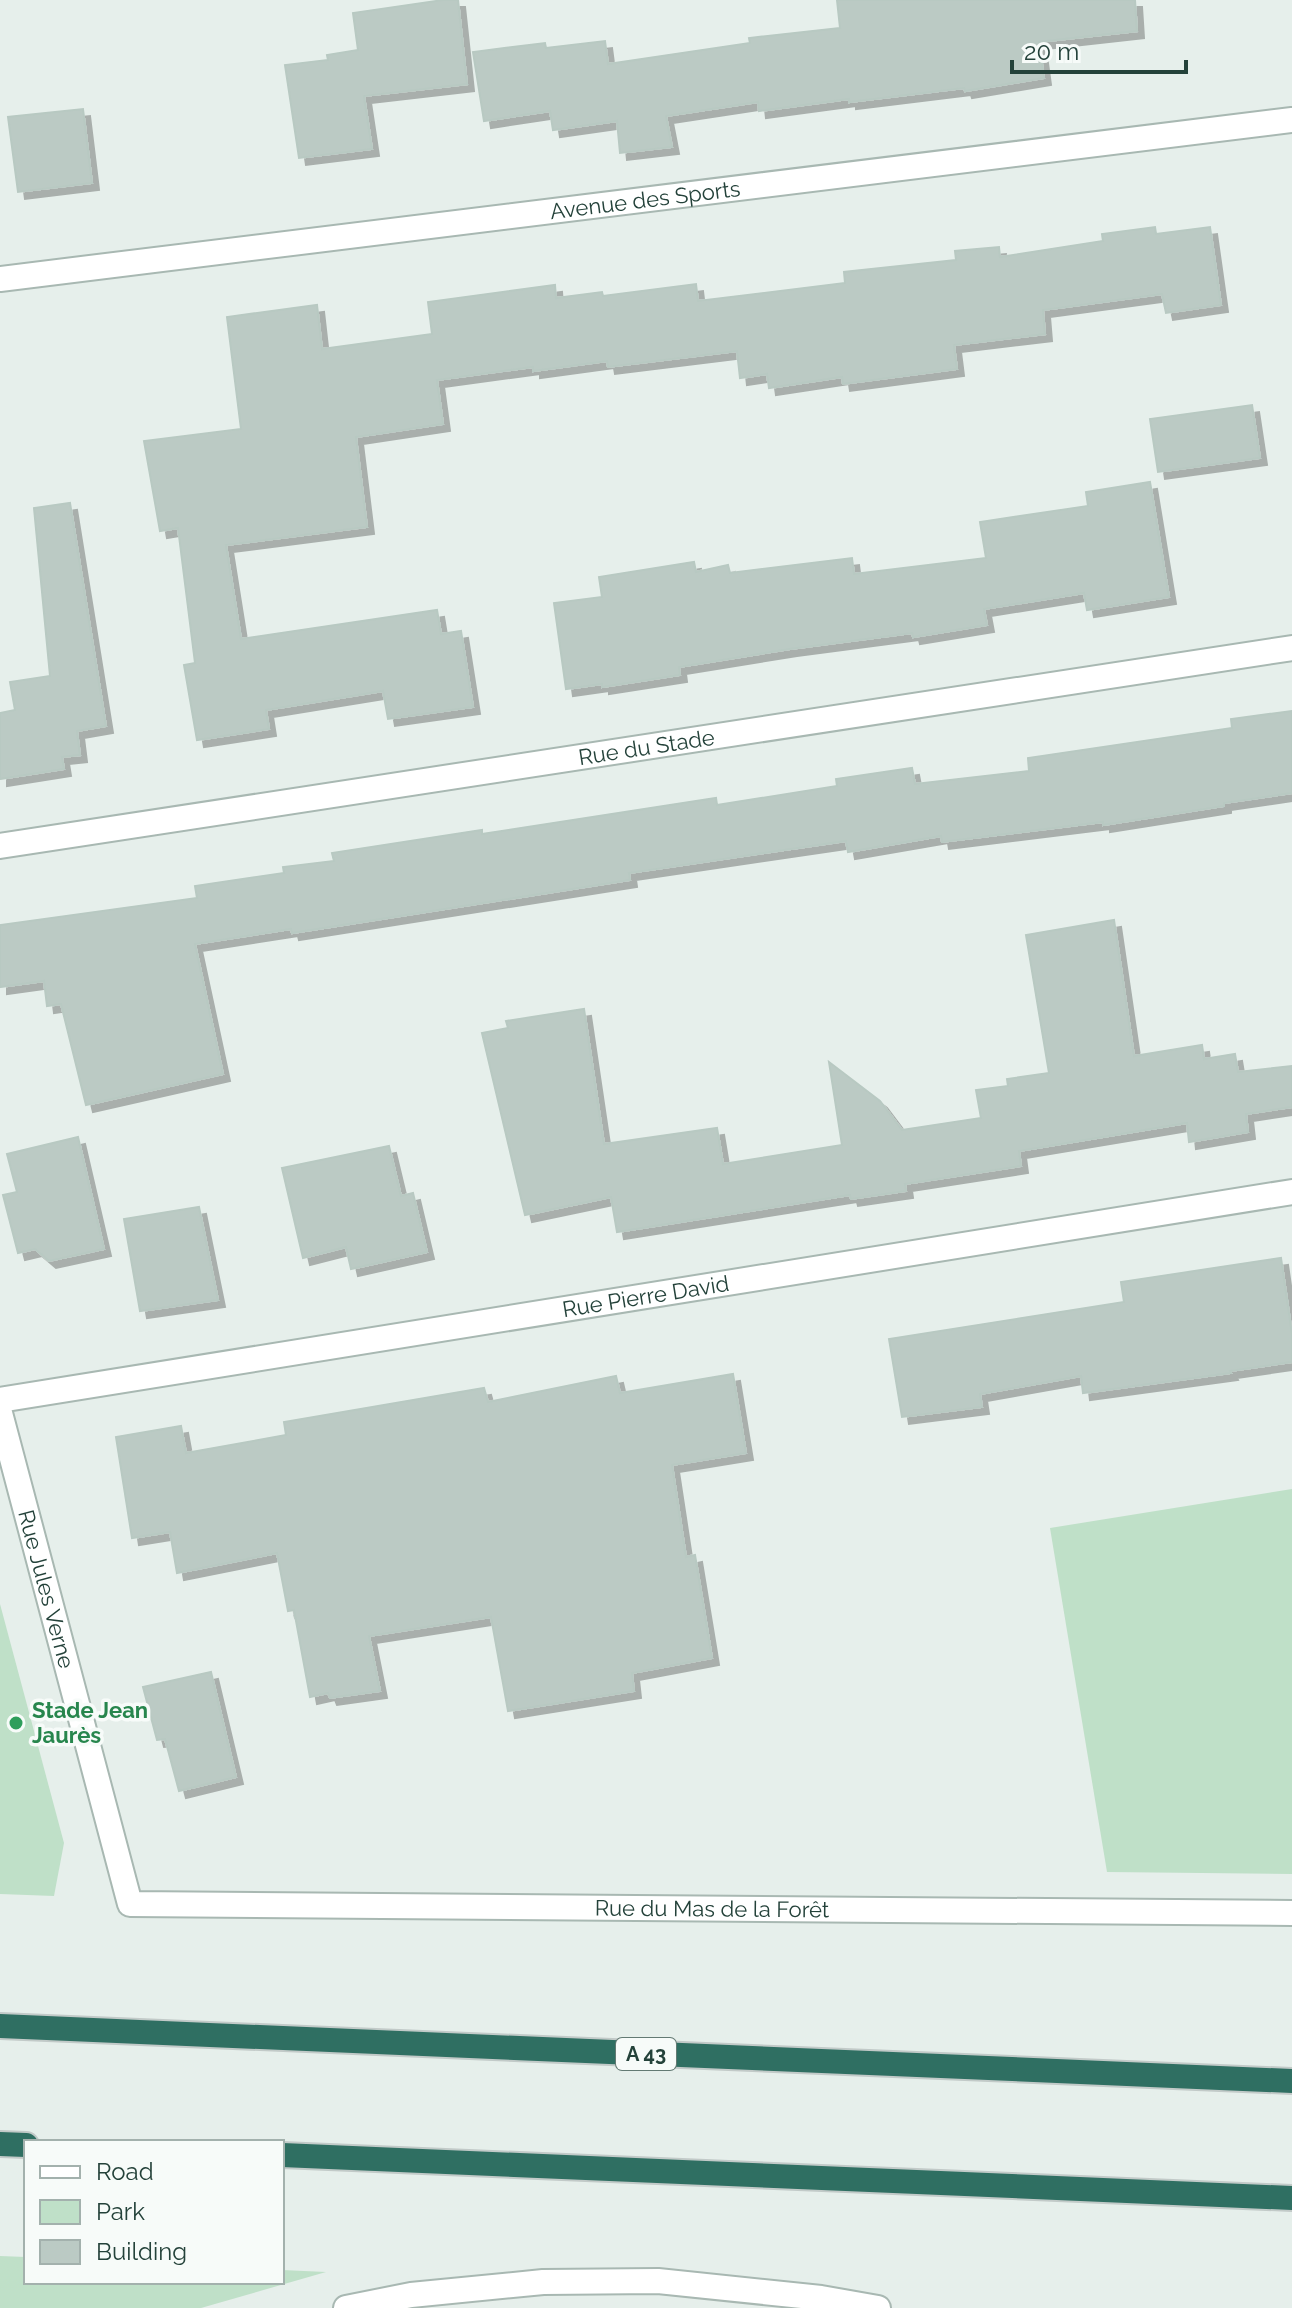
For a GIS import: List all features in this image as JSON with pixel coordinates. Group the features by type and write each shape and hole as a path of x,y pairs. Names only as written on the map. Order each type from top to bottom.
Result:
{"highway":[{"name":"A 43","path":"0,2026 1292,2081"},
{"path":"0,2144 24,2145"},
{"path":"284,2155 1292,2198"}],"street":[{"name":"Avenue des Sports","path":"0,279 1292,120"},
{"name":"Rue du Stade","path":"0,846 1292,648"},
{"name":"Rue Pierre David","path":"0,1400 1292,1192"},
{"name":"Rue Jules Verne","path":"0,1413 130,1904"},
{"name":"Rue du Mas de la Forêt","path":"130,1904 1292,1913"},
{"path":"346,2308 411,2295 543,2282 658,2281 821,2298 878,2308"}],"green space":[{"path":"1292,1489 1292,1874 1107,1872 1050,1528"},
{"name":"Stade Jean Jaurès","path":"0,1604 64,1843 54,1896 0,1894"},
{"path":"0,2256 24,2257 24,2284 284,2284 284,2270 326,2272 201,2308 0,2308"}],"building":[{"path":"458,0 467,84 364,96 372,149 299,158 285,65 328,60 327,55 358,50 353,13"},
{"path":"837,0 1135,0 1137,31 1039,42 1044,78 965,91 964,88 849,102 849,99 759,111 758,102 666,116 672,147 620,153 617,121 553,130 550,111 484,121 473,52 545,43 546,48 605,41 608,64 750,43 749,38 840,28"},
{"path":"83,109 92,183 18,192 8,117"},
{"path":"1155,227 1156,234 1210,227 1221,305 1166,313 1162,294 1043,310 1045,334 954,345 957,369 843,384 842,377 769,388 767,374 740,378 737,351 608,367 607,361 533,371 533,367 437,380 443,424 356,437 367,527 226,545 241,639 437,610 441,634 461,631 473,707 388,719 383,691 266,710 269,729 197,740 184,665 195,663 178,528 160,531 144,441 241,429 227,317 317,305 322,349 432,334 428,302 555,285 556,298 602,292 603,296 696,284 698,301 845,283 844,272 956,260 955,251 999,247 1000,257 1103,241 1102,234"},
{"path":"1252,405 1260,458 1158,472 1150,419"},
{"path":"1150,482 1169,597 1087,610 1084,593 984,609 987,625 913,637 912,633 790,649 679,667 680,675 602,687 602,684 566,689 554,603 602,597 599,577 694,562 696,572 728,565 730,573 852,558 854,574 986,558 980,522 1088,506 1086,492"},
{"path":"70,503 106,726 77,731 80,755 62,757 64,769 0,779 0,713 15,710 10,682 50,676 34,508"},
{"path":"1292,711 1292,793 1103,825 1103,822 942,842 941,836 848,852 846,841 629,873 630,880 292,933 291,929 195,944 223,1074 86,1105 61,1004 47,1006 44,981 0,987 0,925 197,898 195,886 284,873 283,867 334,861 332,853 482,830 482,834 716,798 717,805 837,786 836,779 912,768 915,784 1029,771 1028,758 1232,728 1231,719"},
{"path":"1114,920 1134,1056 1202,1045 1204,1059 1235,1054 1238,1072 1292,1066 1292,1107 1246,1114 1248,1132 1189,1142 1187,1123 1019,1151 1021,1166 905,1184 906,1191 851,1199 850,1195 617,1232 611,1197 525,1215 482,1033 508,1028 506,1021 584,1009 604,1144 717,1128 723,1164 842,1145 829,1062 880,1101 902,1130 981,1118 976,1090 1008,1086 1007,1079 1049,1073 1026,935"},
{"path":"78,1137 104,1249 49,1261 35,1249 18,1253 3,1195 17,1192 7,1154"},
{"path":"389,1146 401,1196 413,1193 427,1252 351,1269 346,1247 303,1258 282,1168"},
{"path":"199,1207 218,1300 140,1311 124,1219"},
{"path":"1281,1258 1292,1334 1292,1362 1083,1393 1081,1376 980,1394 982,1407 902,1417 889,1339 1124,1302 1121,1282"},
{"path":"733,1374 746,1453 672,1465 686,1557 695,1555 712,1658 632,1673 634,1691 508,1711 491,1617 369,1636 380,1691 330,1698 328,1693 310,1697 294,1610 288,1611 277,1553 177,1573 170,1532 132,1538 116,1437 181,1426 186,1453 286,1435 284,1422 484,1388 488,1402 616,1376 620,1393"},
{"path":"211,1672 236,1777 179,1791 165,1739 157,1740 143,1687"}],"place":[{"name":"Stade Jean Jaurès","path":"16,1723"}]}
